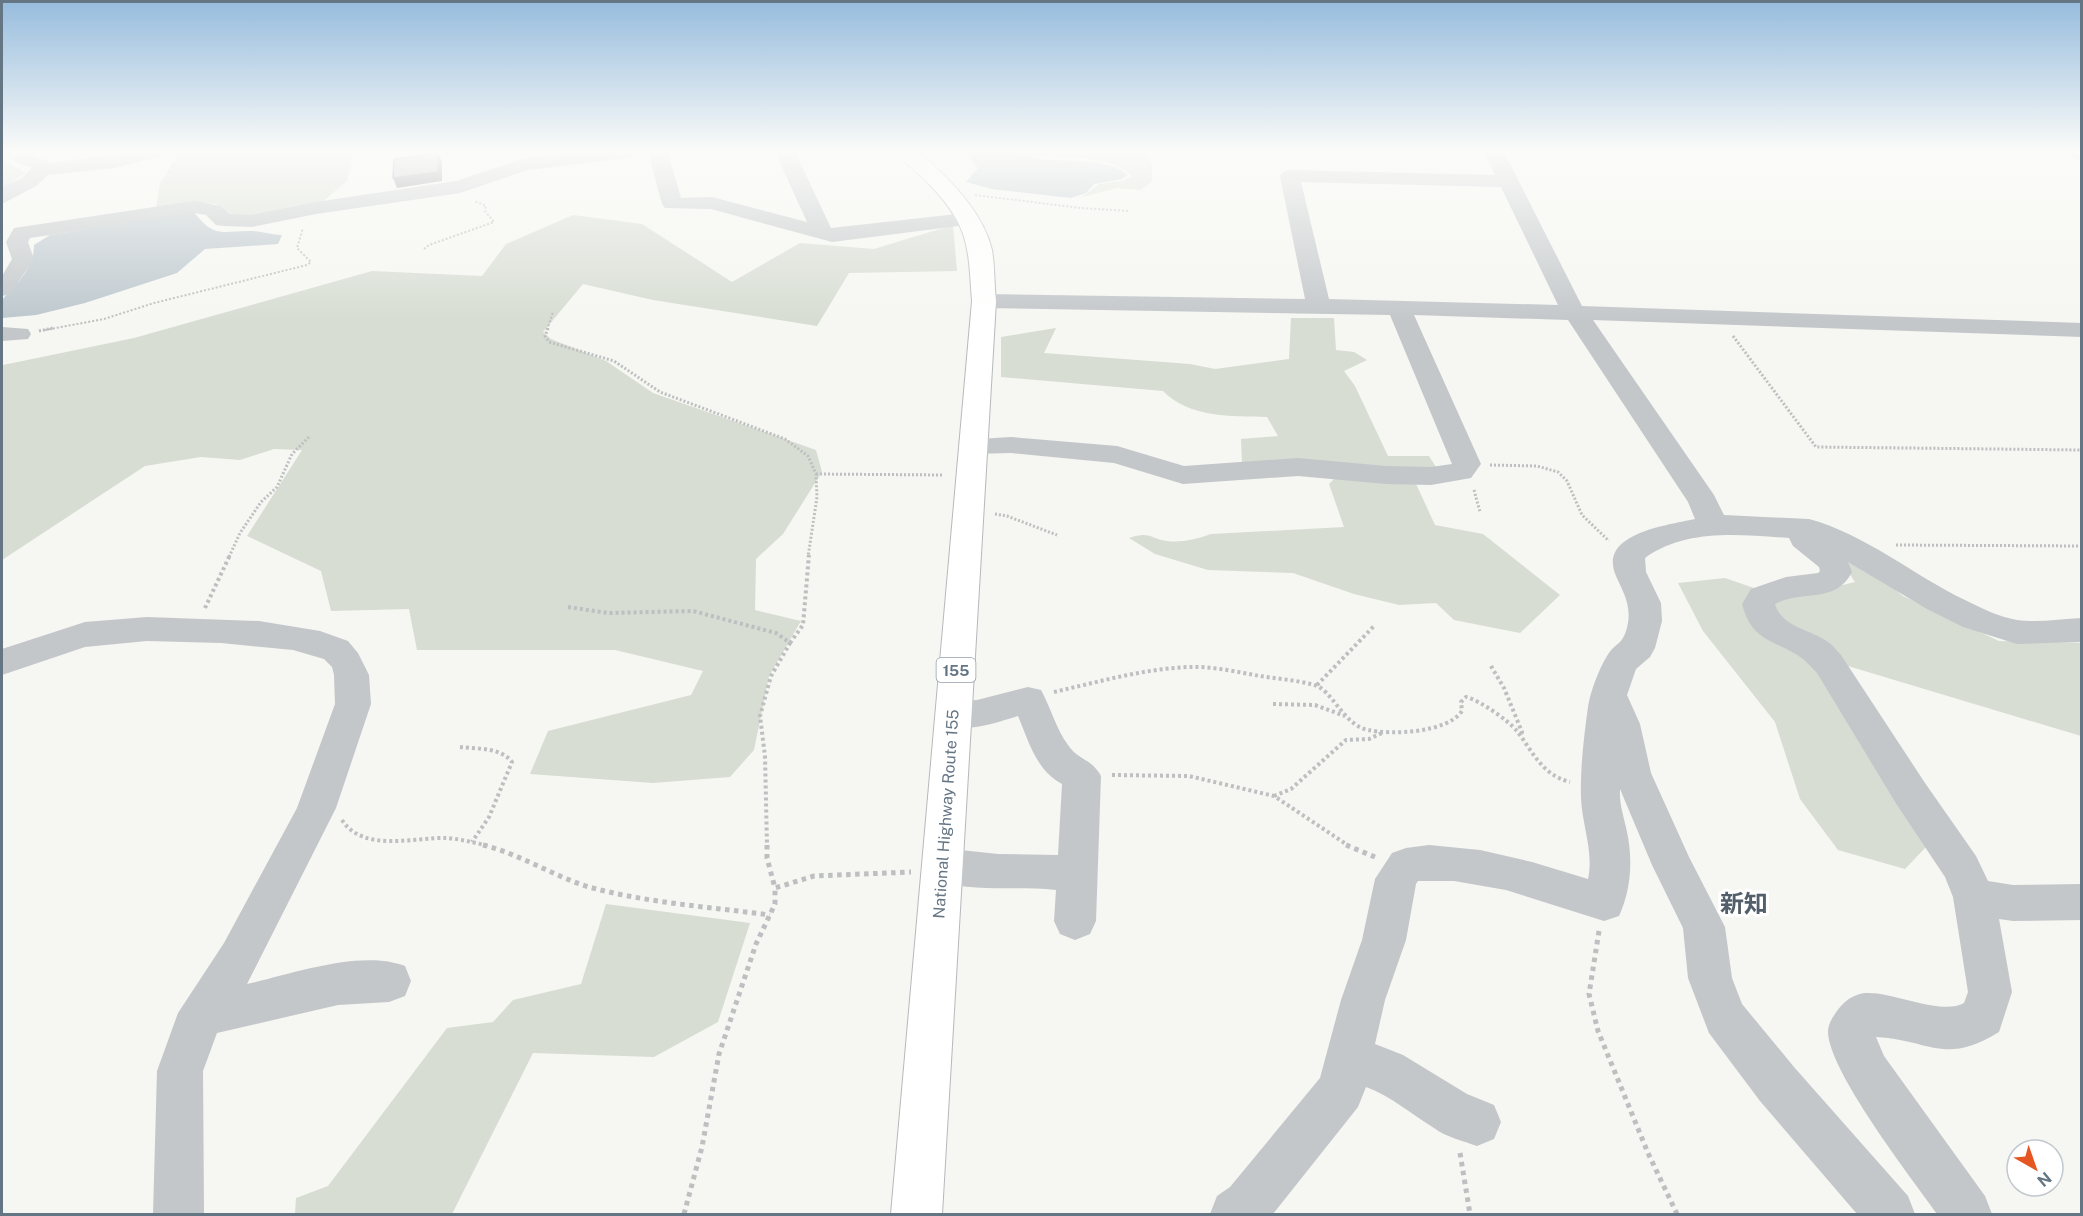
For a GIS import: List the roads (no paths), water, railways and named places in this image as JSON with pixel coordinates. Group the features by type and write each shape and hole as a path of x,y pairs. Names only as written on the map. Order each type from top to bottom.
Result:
{"highway":[{"name":"National Highway Route 155","path":"917,1215 984,301 979,246 959,209"}],"street":[{"path":"22,233 182,209"},
{"path":"210,209 224,220 238,222 312,209"},
{"path":"735,209 832,235 955,209"},
{"path":"812,209 822,231"},
{"path":"1297,209 1319,308"},
{"path":"1523,209 1560,286 1576,313 1703,502 1713,524"},
{"path":"2,210 22,233"},
{"path":"2,289 23,259 17,242 22,233"},
{"path":"984,301 1399,308 2082,330"},
{"path":"971,461 1011,445 1117,455 1183,475 1298,466 1386,475 1431,476 1461,472 1467,465 1399,308"},
{"path":"1236,1215 1248,1205 1341,1090 1363,1000 1384,940 1396,879 1407,865 1424,861 1479,868 1541,882 1604,903 1610,874 1608,835 1600,799 1606,704 1621,662 1638,648 1645,621 1644,603 1630,572 1629,554 1649,540 1713,524 1809,529 1847,547 1939,602 2001,629 2018,632 2082,630"},
{"path":"1785,527 1829,556 1836,565 1836,574 1826,583 1772,590 1763,594 1759,601 1759,609 1774,628 1817,651 1828,664 1911,794 1962,868 1974,897 1989,992 1983,1017 1966,1027 1941,1028 1886,1016 1863,1015 1851,1029 1856,1052 1867,1072 1967,1215"},
{"path":"2,663 49,644 96,632 142,629 304,638 319,641 336,649 346,660 352,672 353,704 316,808 239,957 194,1029 180,1071 179,1215"},
{"path":"1610,694 1622,724 1632,773 1672,865 1704,927 1710,978 1725,1018 1777,1084 1890,1215"},
{"path":"953,715 977,714 1028,700 1037,714 1053,754 1062,765 1082,777 1075,921"},
{"path":"942,869 999,872 1039,869 1065,873 1077,878"},
{"path":"1974,897 2013,903 2082,902"},
{"path":"203,1015 338,984 389,981"},
{"path":"1349,1058 1386,1071 1421,1091 1452,1113 1477,1122"}],"district":[{"name":"新知","path":"1744,903"}]}
